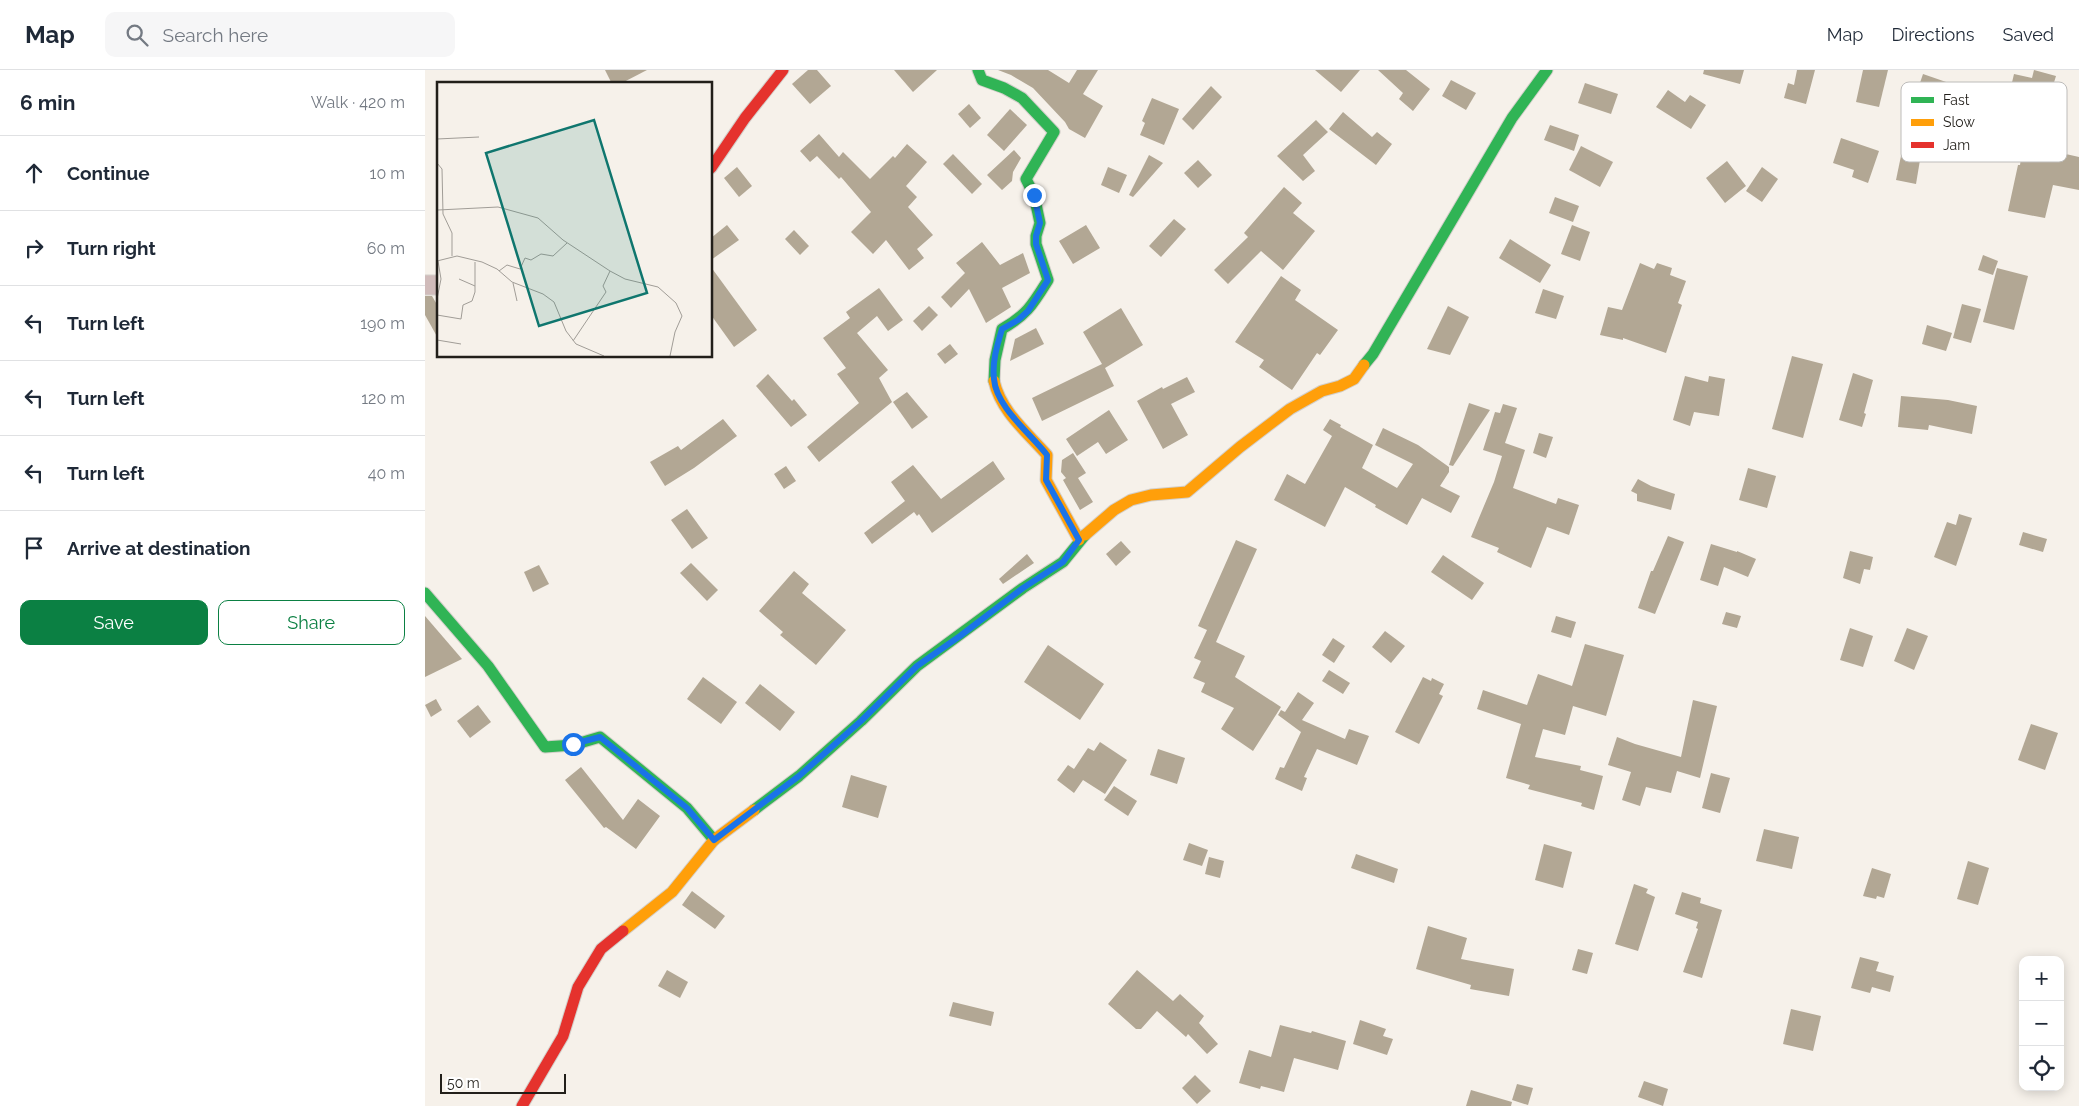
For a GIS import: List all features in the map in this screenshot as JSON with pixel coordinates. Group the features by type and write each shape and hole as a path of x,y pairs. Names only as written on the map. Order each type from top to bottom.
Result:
{"street":[{"path":"713,165 741,123 783,70"},
{"path":"978,70 982,80 1004,88 1022,98 1054,132 1025,179 1034,195 1040,223 1036,244 1048,280 1028,311 1018,320 1002,329 994,363 994,381 1007,410 1047,455 1046,480 1079,540"},
{"path":"522,1106 563,1036 578,987 601,950 673,892 714,840 799,776 861,721 917,666 1023,588 1063,562 1079,540 1114,510 1131,500 1151,495 1187,492 1240,447 1290,409 1322,391 1341,386 1354,379 1373,354 1512,118 1547,70"},
{"path":"425,593 488,666 545,747 573,744 600,737 687,808 714,840"}],"building":[{"path":"605,70 647,70 624,82 611,82"},
{"path":"808,70 817,70 831,86 810,104 792,84"},
{"path":"894,70 937,70 913,92"},
{"path":"998,70 1048,70 1069,83 1077,70 1098,70 1083,94 1103,106 1085,138 1069,129 1065,122 1033,88"},
{"path":"1315,70 1360,70 1341,92"},
{"path":"1378,70 1406,70 1430,89 1413,111 1399,99 1403,93"},
{"path":"1704,70 1744,70 1740,84 1703,74"},
{"path":"1797,70 1815,70 1806,104 1784,98 1788,83 1794,85"},
{"path":"1863,70 1888,70 1879,107 1856,102"},
{"path":"2034,70 2056,76 2054,82 2012,82 2014,74 2032,78"},
{"path":"1923,74 1946,82 1920,82"},
{"path":"1451,80 1476,93 1466,110 1442,96"},
{"path":"1585,83 1618,94 1611,114 1578,103"},
{"path":"1211,86 1222,97 1193,130 1182,119"},
{"path":"1668,90 1685,102 1690,95 1706,105 1691,129 1656,107"},
{"path":"1152,98 1179,109 1164,145 1140,135 1145,123 1142,121"},
{"path":"969,104 981,118 970,128 958,114"},
{"path":"1010,109 1027,125 1004,151 987,135"},
{"path":"1343,112 1372,137 1377,132 1392,144 1376,165 1329,129"},
{"path":"1316,120 1328,132 1303,155 1315,171 1303,181 1277,156"},
{"path":"1550,125 1579,135 1574,151 1544,140"},
{"path":"819,134 839,157 843,152 870,179 893,156 895,158 907,144 927,162 906,186 917,197 908,207 933,235 917,249 924,258 909,270 886,240 873,254 851,232 871,212 841,177 839,179 817,156 810,162 800,151"},
{"path":"1841,138 1879,151 1868,183 1852,177 1854,170 1833,163"},
{"path":"1581,146 1613,162 1600,187 1569,170"},
{"path":"1014,150 1021,158 1013,172 1012,181 1002,190 987,175"},
{"path":"953,154 982,184 972,194 943,164"},
{"path":"2067,154 2079,157 2079,190 2053,185 2045,218 2008,211 2018,165 2020,165 2020,162 2067,162"},
{"path":"1149,155 1163,163 1133,197 1129,195"},
{"path":"1901,156 1901,162 1920,162 1916,184 1896,180"},
{"path":"1198,160 1212,175 1198,188 1184,173"},
{"path":"1727,161 1746,186 1725,203 1706,178"},
{"path":"737,167 752,186 739,197 724,178"},
{"path":"1108,167 1127,175 1119,193 1101,185"},
{"path":"1762,167 1778,179 1762,202 1746,191"},
{"path":"1284,187 1302,203 1293,213 1315,231 1283,270 1261,251 1228,284 1214,270 1248,237 1244,233"},
{"path":"1555,197 1579,206 1573,222 1549,213"},
{"path":"1174,219 1186,229 1161,257 1149,246"},
{"path":"727,225 739,240 713,259 713,236"},
{"path":"1086,225 1100,248 1073,264 1059,241"},
{"path":"1572,225 1590,232 1580,261 1561,254"},
{"path":"794,230 809,246 800,255 785,239"},
{"path":"1510,239 1551,265 1540,283 1499,258"},
{"path":"982,242 1000,265 1023,253 1030,273 1002,288 1011,307 986,323 969,289 951,308 941,297 965,273 956,263"},
{"path":"1983,255 1998,261 1993,275 1978,270"},
{"path":"1640,263 1654,269 1657,263 1672,268 1670,275 1686,281 1678,303 1682,305 1666,353 1623,338 1623,340 1600,335 1608,307 1622,310"},
{"path":"1997,268 2028,276 2014,330 1983,322"},
{"path":"713,270 757,330 734,347 713,318"},
{"path":"1281,276 1301,290 1295,300 1338,330 1320,355 1317,353 1292,390 1259,367 1264,360 1235,342"},
{"path":"879,288 903,320 888,331 877,316 857,333 888,370 879,378 892,402 819,462 807,447 859,403 837,374 846,368 823,338 850,318 846,312"},
{"path":"1543,289 1564,296 1556,319 1535,313"},
{"path":"425,296 432,296 437,305 437,336 425,315"},
{"path":"1962,304 1981,309 1971,343 1953,338"},
{"path":"929,306 938,315 922,331 913,321"},
{"path":"1448,306 1469,317 1450,355 1427,349"},
{"path":"1121,308 1143,345 1105,368 1114,386 1042,421 1032,398 1102,364 1083,332"},
{"path":"1927,325 1952,333 1946,351 1922,344"},
{"path":"1036,328 1044,344 1010,361 1015,339"},
{"path":"950,344 958,354 945,364 937,354"},
{"path":"1792,356 1823,364 1803,438 1772,429"},
{"path":"1853,373 1873,380 1862,427 1839,420"},
{"path":"768,374 792,401 794,399 807,415 791,427 756,386"},
{"path":"1685,376 1708,382 1709,376 1725,379 1719,416 1694,412 1690,426 1673,420"},
{"path":"1187,377 1195,392 1171,404 1188,435 1163,449 1137,401 1162,387 1163,389"},
{"path":"907,392 928,417 912,429 893,402"},
{"path":"1901,396 1948,400 1977,406 1972,434 1929,425 1928,430 1898,427"},
{"path":"1469,403 1490,410 1453,466 1449,465"},
{"path":"1503,404 1517,408 1505,443 1525,450 1513,488 1556,504 1558,498 1579,505 1569,535 1547,527 1531,568 1497,552 1499,548 1471,537 1494,482 1502,456 1483,450 1495,412 1500,413"},
{"path":"1109,410 1128,440 1106,454 1098,442 1077,456 1066,439"},
{"path":"723,419 737,436 694,468 665,486 650,462 678,446 681,450"},
{"path":"1330,419 1341,425 1340,427 1373,445 1362,468 1397,488 1413,464 1375,445 1383,428 1418,445 1449,467 1449,472 1440,486 1460,496 1451,513 1422,498 1407,525 1345,487 1325,527 1274,500 1287,474 1305,484 1332,436 1323,430"},
{"path":"1539,433 1553,437 1546,458 1533,453"},
{"path":"1073,453 1086,473 1078,478 1093,502 1080,510 1063,480 1066,478 1061,472 1062,460"},
{"path":"993,461 1005,479 932,533 919,514 917,516 914,512 872,544 864,533 905,501 891,482 913,465 941,499"},
{"path":"786,466 796,481 784,489 774,474"},
{"path":"1748,468 1776,476 1767,508 1739,500"},
{"path":"1638,479 1651,486 1675,494 1671,510 1637,501 1637,494 1631,491"},
{"path":"687,509 708,538 692,549 671,520"},
{"path":"1959,514 1972,518 1956,566 1934,557 1947,522 1956,525"},
{"path":"2023,532 2047,539 2043,552 2019,545"},
{"path":"1668,536 1684,542 1655,614 1638,608 1651,571 1653,571"},
{"path":"1236,540 1257,549 1216,642 1245,656 1235,677 1281,707 1253,751 1221,729 1234,708 1201,692 1205,683 1193,678 1201,661 1194,658 1207,630 1198,626"},
{"path":"1121,541 1131,552 1116,566 1106,554"},
{"path":"1711,544 1737,551 1756,559 1748,577 1724,567 1718,586 1700,580"},
{"path":"1850,551 1873,557 1870,570 1864,569 1860,584 1843,578"},
{"path":"1027,554 1034,563 1003,584 999,579"},
{"path":"1443,555 1484,583 1472,600 1431,572"},
{"path":"691,563 718,590 707,601 680,573"},
{"path":"539,565 549,584 533,592 524,572"},
{"path":"794,571 809,584 802,593 846,630 816,665 780,635 783,632 759,611"},
{"path":"1726,612 1741,616 1737,628 1722,624"},
{"path":"425,616 462,659 425,677"},
{"path":"1556,616 1576,622 1571,638 1551,632"},
{"path":"1850,628 1873,636 1863,667 1840,660"},
{"path":"1907,628 1928,636 1914,670 1894,661"},
{"path":"1385,631 1405,646 1391,663 1372,647"},
{"path":"1333,638 1345,646 1334,663 1322,655"},
{"path":"1585,644 1624,655 1606,716 1573,706 1565,735 1543,729 1535,757 1581,766 1580,770 1603,776 1594,810 1581,806 1582,803 1528,789 1530,785 1506,778 1521,724 1477,709 1483,690 1527,705 1538,674 1572,686"},
{"path":"1048,645 1104,684 1080,720 1024,682"},
{"path":"1329,670 1350,683 1343,694 1322,681"},
{"path":"703,677 737,702 721,724 687,699"},
{"path":"1423,677 1431,681 1432,678 1444,684 1439,694 1443,696 1419,744 1395,732"},
{"path":"760,684 795,712 780,731 745,703"},
{"path":"1298,692 1314,703 1302,720 1345,739 1349,729 1369,736 1357,765 1317,749 1304,777 1307,778 1302,791 1275,779 1280,767 1284,768 1301,732 1278,715 1281,710 1285,712"},
{"path":"436,699 442,710 431,717 425,705"},
{"path":"1693,700 1717,706 1700,778 1677,771 1671,793 1646,787 1640,806 1622,800 1631,772 1608,765 1617,737 1681,757"},
{"path":"478,705 491,722 470,738 457,721"},
{"path":"2031,724 2058,733 2045,770 2018,760"},
{"path":"1100,742 1127,760 1105,794 1083,780 1074,793 1057,780 1068,765 1074,769 1088,748 1094,751"},
{"path":"1158,749 1185,758 1177,784 1150,775"},
{"path":"581,767 623,820 638,799 660,816 636,849 606,827 604,828 565,780"},
{"path":"1711,773 1730,778 1720,813 1702,808"},
{"path":"851,775 887,786 878,818 842,807"},
{"path":"1114,786 1137,801 1128,816 1104,800"},
{"path":"1764,829 1799,837 1792,869 1756,861"},
{"path":"1189,843 1208,850 1202,866 1183,860"},
{"path":"1544,844 1572,852 1563,888 1535,880"},
{"path":"1356,854 1398,869 1394,883 1351,868"},
{"path":"1209,857 1224,861 1220,878 1205,874"},
{"path":"1968,861 1989,868 1978,905 1957,899"},
{"path":"1872,868 1891,874 1884,898 1877,896 1876,899 1863,896"},
{"path":"1634,884 1648,889 1646,893 1655,897 1638,951 1615,944"},
{"path":"692,891 725,916 715,929 682,905"},
{"path":"1682,892 1701,898 1700,903 1722,910 1702,978 1683,972 1698,929 1696,928 1698,922 1675,914"},
{"path":"1428,926 1467,938 1461,959 1514,969 1509,996 1470,989 1471,985 1416,969"},
{"path":"1578,949 1593,953 1587,974 1572,970"},
{"path":"1860,957 1879,962 1876,971 1894,976 1890,992 1872,987 1870,993 1851,988"},
{"path":"667,970 688,982 680,998 658,986"},
{"path":"1137,970 1173,1001 1180,994 1204,1016 1199,1023 1218,1044 1207,1054 1188,1034 1186,1037 1157,1011 1141,1029 1136,1029 1108,1004"},
{"path":"953,1002 994,1012 991,1026 949,1016"},
{"path":"1791,1009 1821,1016 1813,1051 1783,1044"},
{"path":"1360,1020 1386,1029 1383,1036 1393,1039 1387,1055 1353,1044"},
{"path":"1280,1025 1311,1033 1312,1031 1346,1041 1338,1070 1294,1058 1284,1092 1261,1086 1260,1089 1239,1083 1249,1050 1271,1057"},
{"path":"1195,1075 1211,1091 1197,1104 1182,1088"},
{"path":"1644,1081 1668,1089 1663,1106 1638,1097"},
{"path":"1517,1084 1533,1088 1528,1105 1512,1100"},
{"path":"1471,1090 1512,1102 1511,1106 1466,1106"}],"traffic: fast":[{"path":"978,70 982,80 1004,88 1022,98 1054,132 1026,179 1034,195 1040,223 1036,244 1048,280 1024,314 1002,329 995,360 994,381"},
{"path":"1364,365 1373,354 1512,118 1547,70"},
{"path":"754,810 799,776 861,721 917,666 1023,588 1063,562 1085,535"},
{"path":"425,593 488,666 545,747 573,745 600,737 687,808 714,840"}],"traffic: slow":[{"path":"1085,535 1114,510 1131,500 1151,495 1187,492 1240,447 1290,409 1322,391 1340,386 1354,379 1364,365"},
{"path":"994,381 1009,412 1047,455 1046,480 1079,540"},
{"path":"623,931 672,892 714,840 754,810"}],"traffic: jam":[{"path":"713,165 745,118 783,70"},
{"path":"522,1106 563,1036 578,987 601,949 623,931"}],"route":[{"path":"573,744 600,737 687,808 714,840 799,776 861,721 917,666 1023,588 1063,562 1079,540 1046,480 1047,455 1007,410 994,381 994,363 1002,329 1018,320 1028,311 1037,295 1046,286 1048,280 1036,244 1040,223 1034,195"}]}
